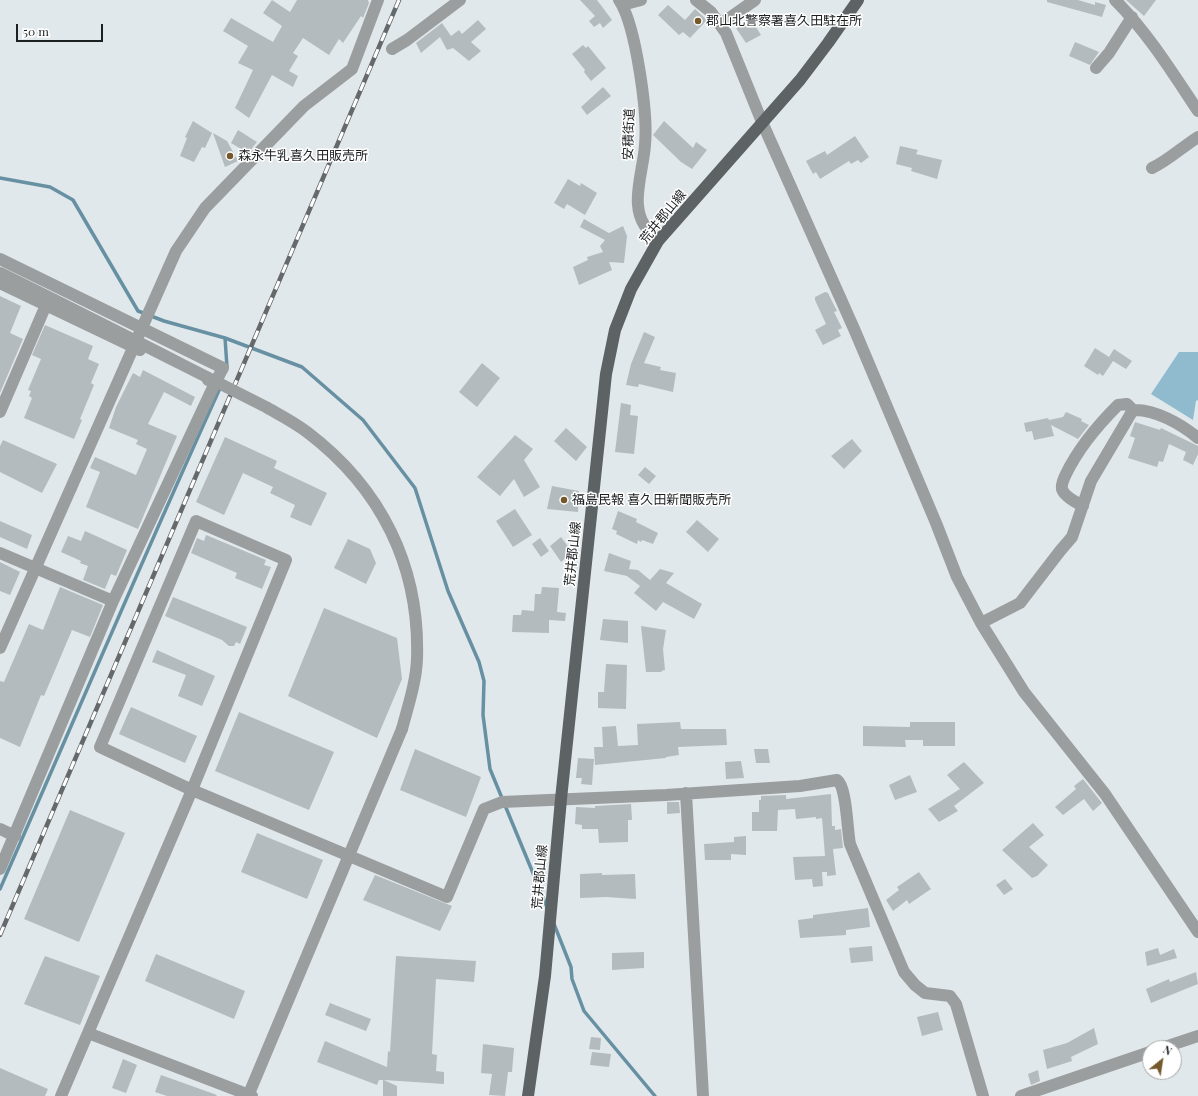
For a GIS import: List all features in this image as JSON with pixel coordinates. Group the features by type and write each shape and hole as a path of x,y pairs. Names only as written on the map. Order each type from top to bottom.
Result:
{"main road":[{"name":"荒井郡山線","path":"528,1096 545,976 561,799 606,374 615,330 631,289 658,241 800,80 858,0"}],"street":[{"path":"0,648 176,251 205,208 304,106 352,69 378,0"},
{"path":"392,49 407,40 460,0"},
{"path":"621,2 641,0"},
{"path":"696,0 711,12 721,24 729,40 762,122 858,338 936,523 957,577 981,624 1024,692 1105,794 1198,932"},
{"path":"721,24 755,0"},
{"path":"1115,0 1132,17 1155,46 1198,110"},
{"name":"安積街道","path":"621,2 630,28 646,111 646,144 637,204 642,225 658,241"},
{"path":"1096,68 1109,53 1132,17"},
{"path":"1152,168 1168,160 1174,153 1198,136"},
{"path":"0,259 223,368 113,601 0,869"},
{"path":"0,273 242,394 292,422 325,447 363,487 380,510 394,538 411,590 416,614 417,660 415,675 402,729 250,1096 88,1033"},
{"path":"0,283 134,347 216,383"},
{"path":"0,412 46,305"},
{"path":"1083,506 1066,494 1062,488 1062,482 1076,454 1095,428 1118,405 1127,404 1133,410"},
{"path":"1133,410 1142,409 1171,421 1198,438"},
{"path":"981,624 1020,603 1072,537 1091,481 1133,410"},
{"path":"61,1096 192,790 286,560 196,521 100,747 192,790 447,897 484,810 502,802 800,786 837,780 841,783 844,792 850,844 904,972 910,981 925,993 950,996 956,1004 983,1096"},
{"path":"0,553 113,601"},
{"path":"686,793 703,1096"},
{"path":"0,829 15,836"},
{"path":"1182,1041 1198,1036"},
{"path":"1021,1096 1142,1055"}],"shaded area":[{"path":"1179,352 1198,352 1198,400 1196,401 1193,420 1151,394"}],"building":[{"path":"272,0 290,12 297,0 368,0 369,3 363,18 361,16 343,43 339,39 329,55 303,38 293,53 298,56 289,71 298,76 293,87 272,75 249,118 235,108 253,70 238,63 248,46 223,31 231,18 273,42 282,26 263,13"},
{"path":"580,0 597,0 612,20 603,28 600,23 594,27 589,21 595,16"},
{"path":"1047,0 1078,0 1095,5 1095,2 1106,5 1102,17 1047,2"},
{"path":"1126,0 1156,0 1144,16"},
{"path":"668,5 685,20 695,9 707,20 690,38 683,32 679,35 658,15"},
{"path":"751,19 761,35 746,43 736,28"},
{"path":"478,20 486,29 471,42 481,51 469,61 453,48 447,50 440,37 421,53 416,43 442,23 451,36 459,30 462,34"},
{"path":"1075,42 1099,52 1090,65 1069,56"},
{"path":"583,45 586,48 588,46 606,68 591,81 584,72 585,70 572,54"},
{"path":"603,87 611,96 587,115 581,107"},
{"path":"193,121 212,133 205,148 202,147 194,162 180,156 187,138 185,137"},
{"path":"664,121 693,148 696,142 707,150 692,169 681,162 653,135"},
{"path":"238,130 257,142 248,153 231,143"},
{"path":"213,133 227,141 238,161 225,167"},
{"path":"855,136 869,157 861,163 858,160 851,164 849,161 820,179 816,172 813,174 806,161 825,151 827,155"},
{"path":"900,146 918,150 916,154 942,160 937,179 911,171 912,168 896,164"},
{"path":"568,179 580,186 581,183 597,193 585,215 567,204 564,209 554,203"},
{"path":"584,219 609,233 623,226 627,236 624,263 609,262 612,270 579,285 573,267 588,260 587,257 603,252 600,246 605,240 580,227"},
{"path":"825,292 828,293 837,311 834,312 842,328 838,330 841,336 823,345 815,330 826,324 815,297"},
{"path":"0,296 21,306 10,333 23,339 0,393"},
{"path":"45,325 93,346 88,359 99,364 91,383 94,385 80,419 82,420 74,439 24,418 32,398 29,396 31,391 28,390 41,359 32,355"},
{"path":"644,332 655,337 644,363 661,367 660,370 676,373 673,392 639,384 638,387 626,385 631,364"},
{"path":"1095,348 1109,357 1114,349 1132,361 1126,369 1113,361 1103,376 1099,373 1098,375 1084,366"},
{"path":"482,363 500,378 477,407 459,392"},
{"path":"143,370 195,397 191,406 164,392 148,424 177,436 138,529 86,507 100,472 90,468 95,457 136,475 147,449 136,444 138,440 109,428 116,407 133,373 140,377"},
{"path":"621,403 631,405 630,415 638,416 634,454 615,452"},
{"path":"1066,412 1082,419 1081,421 1089,425 1078,439 1051,425 1054,436 1034,440 1032,431 1026,432 1024,423 1048,418 1049,420 1063,417"},
{"path":"1135,422 1160,430 1161,428 1198,446 1198,454 1193,465 1183,460 1186,452 1169,444 1163,462 1159,461 1157,467 1128,458 1135,438 1130,436"},
{"path":"566,428 587,447 576,461 554,441"},
{"path":"515,435 533,449 524,460 540,487 524,497 514,479 500,496 477,477"},
{"path":"225,437 277,461 274,468 327,493 311,526 290,517 295,505 270,493 273,487 243,473 224,515 196,502"},
{"path":"852,439 862,451 844,469 831,456"},
{"path":"3,440 57,464 42,493 0,472 0,446"},
{"path":"645,467 656,476 649,484 638,475"},
{"name":"福島民報 喜久田新聞販売所","path":"552,486 579,491 578,512 547,509"},
{"path":"515,509 532,535 513,547 496,521"},
{"path":"618,511 637,519 636,522 658,533 653,544 638,540 637,544 616,534 617,531 612,529"},
{"path":"697,520 719,539 708,552 686,532"},
{"path":"0,521 32,535 27,549 0,537"},
{"path":"85,531 127,550 116,576 111,574 105,589 83,580 88,566 80,563 81,561 61,552 68,536 81,541"},
{"path":"206,535 266,560 264,565 271,567 262,589 235,578 237,573 191,553 197,538 204,541"},
{"path":"561,537 572,552 561,562 550,546"},
{"path":"540,538 549,551 541,557 532,544"},
{"path":"348,539 370,549 376,563 366,584 334,568"},
{"path":"609,553 631,561 629,569 638,570 650,580 660,569 674,573 666,583 702,604 694,619 663,602 656,611 634,593 640,586 627,576 604,571"},
{"path":"0,562 20,572 10,595 0,591"},
{"path":"60,587 103,605 90,637 72,630 44,696 41,695 20,747 0,738 0,681 4,682 29,624 43,630"},
{"path":"542,587 559,588 557,612 566,613 565,621 549,620 549,633 512,632 513,615 521,615 522,610 534,611 535,594 541,594"},
{"path":"173,597 247,627 240,644 236,642 234,646 229,646 222,640 165,616"},
{"path":"324,608 397,638 402,679 377,738 288,696"},
{"path":"603,619 628,621 628,643 600,640"},
{"path":"641,626 666,630 663,649 665,670 661,671 662,672 646,672"},
{"path":"157,650 215,676 202,706 178,696 186,675 152,662"},
{"path":"606,664 627,665 626,709 598,708 598,692 604,692"},
{"path":"131,707 197,736 185,763 119,734"},
{"path":"239,712 334,752 309,810 215,771"},
{"path":"680,722 681,729 726,729 727,745 678,747 679,755 666,758 595,765 594,747 603,747 602,727 616,726 618,746 638,745 637,724"},
{"path":"910,722 955,722 955,746 923,746 923,740 905,740 906,747 863,746 863,726 910,727"},
{"path":"415,749 481,777 466,817 400,790"},
{"path":"754,749 768,749 770,763 756,763"},
{"path":"578,758 594,759 592,785 581,784 582,778 576,778"},
{"path":"741,761 744,778 726,779 725,762"},
{"path":"964,762 984,783 954,806 958,811 939,822 928,809 960,789 947,775"},
{"path":"910,775 917,792 895,800 889,785"},
{"path":"1083,779 1102,803 1093,811 1084,799 1063,815 1055,807 1076,789 1074,786"},
{"path":"831,794 832,826 835,826 835,830 841,829 843,848 833,849 836,875 827,876 827,872 822,872 823,886 813,887 812,879 795,880 793,857 825,856 822,818 816,819 816,817 796,819 795,809 778,810 777,831 752,831 752,812 759,812 759,800 761,800 761,796 786,795 786,799"},
{"path":"667,802 679,802 680,813 667,814"},
{"path":"631,804 632,820 628,820 628,842 599,843 598,829 582,829 582,825 575,824 576,807 595,808 595,806"},
{"path":"70,810 125,833 79,942 24,919"},
{"path":"1033,823 1044,835 1029,847 1048,865 1037,876 1032,878 1002,850"},
{"path":"257,833 323,860 307,899 241,872"},
{"path":"746,836 746,855 731,854 731,860 705,860 704,844 734,842 734,837"},
{"path":"919,872 931,889 909,904 907,900 893,911 886,900 899,890 897,887"},
{"path":"602,873 602,875 635,874 636,899 606,897 580,898 580,874"},
{"path":"375,875 452,906 440,931 363,900"},
{"path":"1005,879 1013,889 1004,895 996,885"},
{"path":"868,908 870,927 846,930 846,935 800,938 798,920 813,918 813,915"},
{"path":"872,946 873,961 851,963 849,948"},
{"path":"1158,948 1160,955 1174,949 1177,958 1147,966 1145,952"},
{"path":"644,952 644,968 612,970 612,953"},
{"path":"156,954 245,991 234,1019 145,981"},
{"path":"45,956 100,976 80,1025 24,1004"},
{"path":"396,956 476,961 474,982 436,979 432,1054 437,1055 436,1071 444,1072 444,1084 384,1080 397,1086 397,1096 383,1096 383,1080 379,1080 377,1085 317,1062 325,1041 387,1067 388,1051 390,1052"},
{"path":"1196,972 1198,984 1151,1003 1146,989 1169,979 1170,982"},
{"path":"330,1003 371,1019 366,1031 325,1015"},
{"path":"938,1012 943,1030 922,1036 917,1017"},
{"path":"1094,1028 1098,1044 1071,1057 1072,1061 1047,1069 1043,1050 1067,1043"},
{"path":"591,1037 601,1038 600,1050 589,1049"},
{"path":"483,1044 514,1048 512,1072 508,1072 505,1096 489,1095 492,1074 481,1073"},
{"path":"592,1052 611,1054 609,1067 590,1065"},
{"path":"123,1059 137,1065 126,1093 112,1088"},
{"path":"0,1068 48,1089 45,1096 0,1096"},
{"path":"1038,1070 1040,1081 1031,1085 1028,1074"},
{"path":"161,1075 217,1095 167,1096 155,1092"}],"waterway":[{"path":"0,178 50,187 73,200 138,311 164,321 225,338 302,367 363,420 415,488 448,591 479,662 484,681 483,715 490,769 547,907"},
{"path":"225,338 227,367"},
{"path":"0,889 137,574 221,386"},
{"path":"554,924 571,967 572,979 584,1011 655,1096"}],"railway":[{"path":"0,935 399,0"}],"place":[{"name":"郡山北警察署喜久田駐在所","path":"698,21"},
{"name":"森永牛乳喜久田販売所","path":"230,156"},
{"name":"福島民報 喜久田新聞販売所","path":"564,500"}]}
